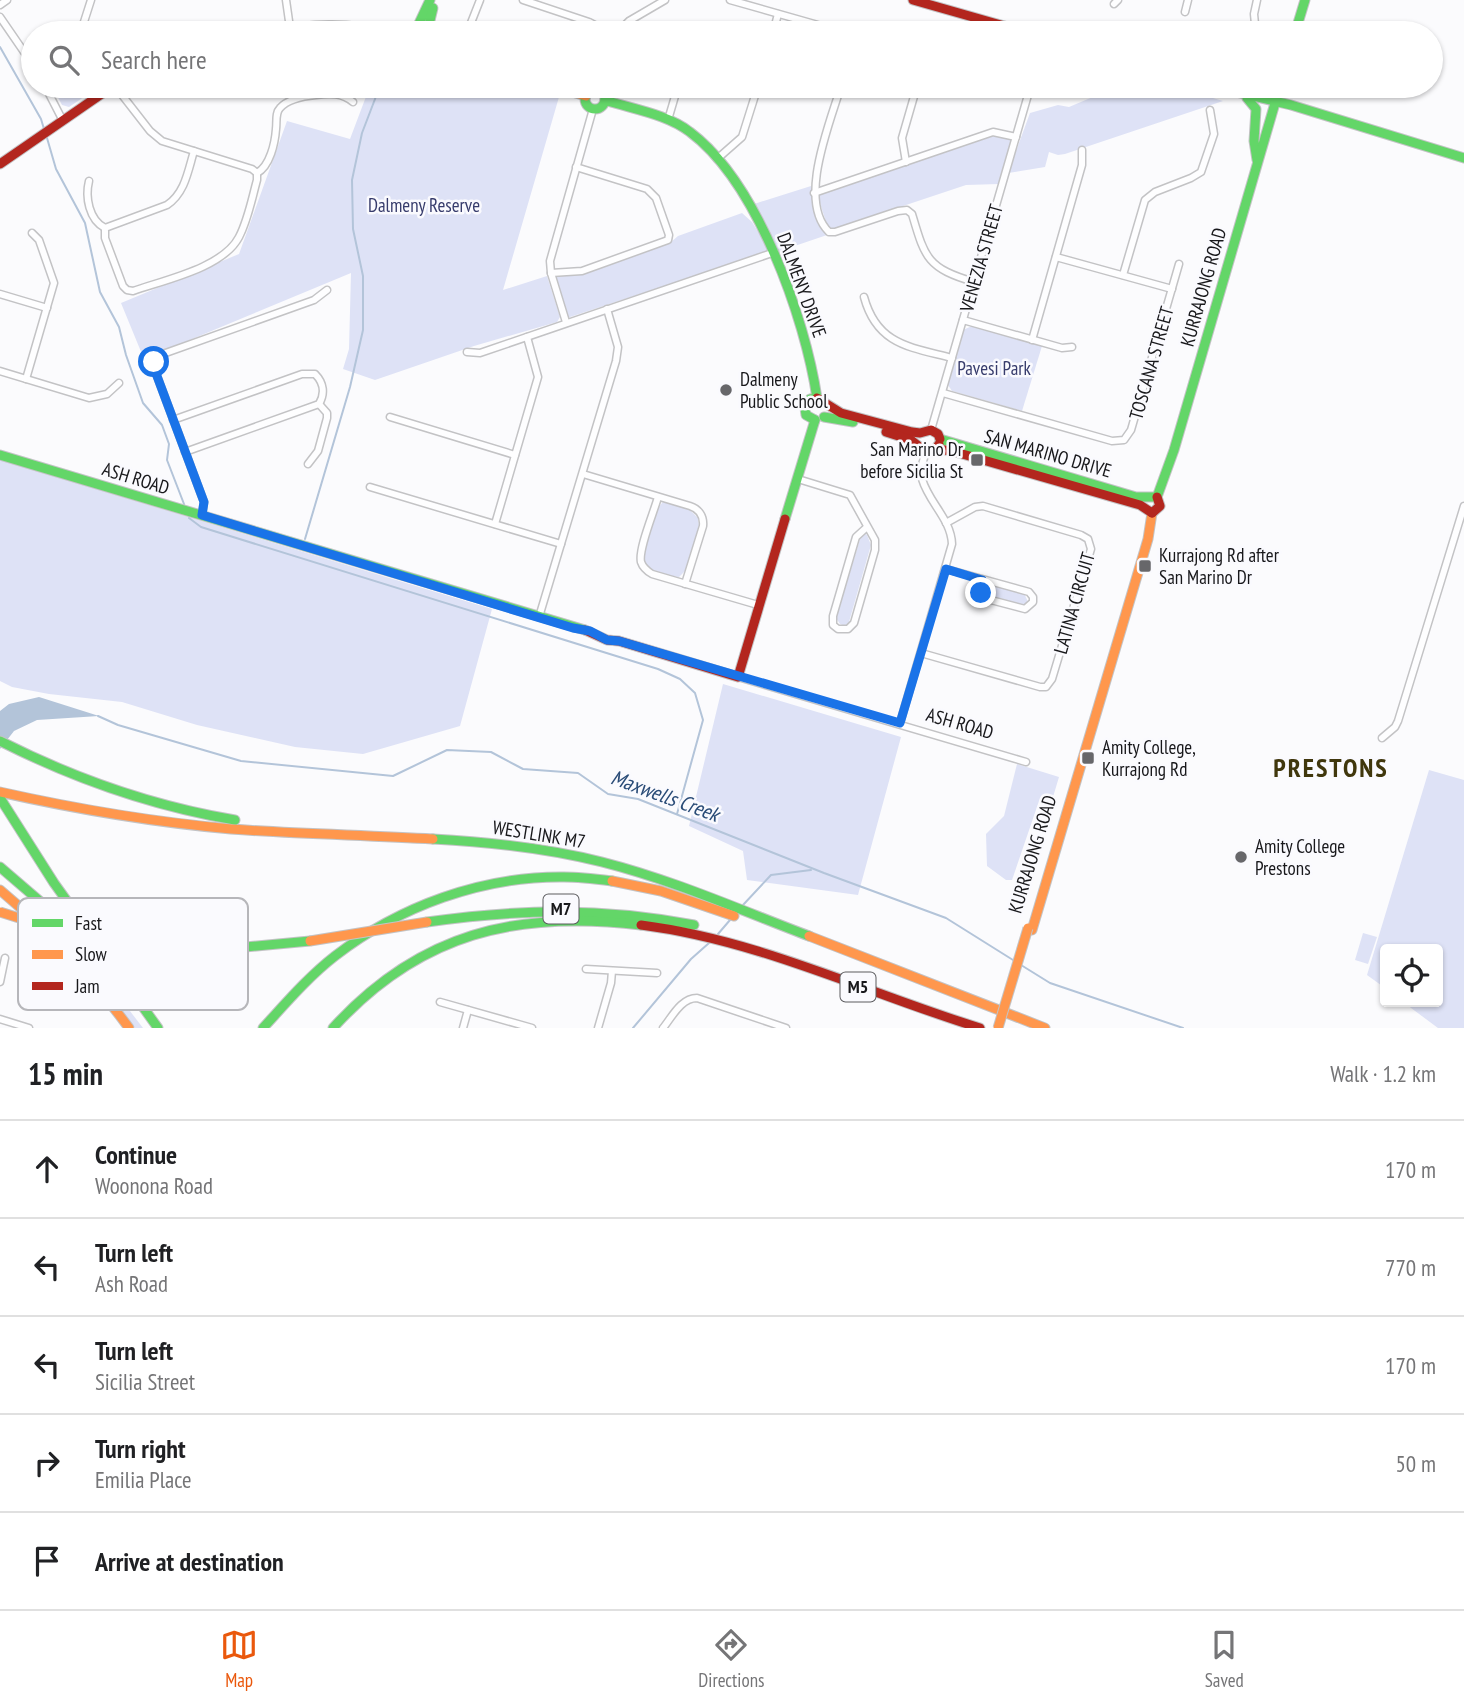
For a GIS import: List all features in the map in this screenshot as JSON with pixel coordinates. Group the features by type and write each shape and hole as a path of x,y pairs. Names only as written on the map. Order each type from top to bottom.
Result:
{"main road":[{"path":"420,21 430,0"},
{"path":"428,21 436,0"},
{"path":"913,0 987,21"},
{"path":"1299,21 1305,0"},
{"path":"0,164 97,98"},
{"path":"586,98 587,104 593,109 601,107 606,100"},
{"path":"1246,98 1256,108 1254,141 1257,166"},
{"path":"1257,98 1464,158"},
{"name":"KURRAJONG ROAD","path":"1000,1028 1148,539 1150,504 1174,450 1276,98"},
{"name":"DALMENY DRIVE","path":"606,100 668,120 696,137 717,159 750,206 754,218 775,252 810,356 817,398"},
{"path":"817,398 841,413 920,433 931,430 938,434 938,444 922,449 902,437 843,420 809,417 805,408 808,402 817,398"},
{"path":"738,677 798,479 819,419 827,412 827,405"},
{"path":"920,433 917,439 922,449"},
{"name":"SAN MARINO DRIVE","path":"938,444 952,451 1150,504"},
{"name":"ASH ROAD","path":"0,455 590,631 607,640 619,641 738,677"},
{"path":"0,741 68,775 178,810 241,821 412,839"},
{"name":"WESTLINK M7","path":"0,792 89,810 263,831 520,846 575,856 656,878 714,904"},
{"path":"0,798 65,898"},
{"path":"0,867 36,898"},
{"name":"M7","path":"264,1028 307,978 349,944 409,911 477,886 542,877 599,879 714,904 1045,1028"},
{"path":"0,890 18,906"},
{"name":"M7","path":"248,947 310,941 502,912 567,909 634,914 694,929"},
{"name":"M7","path":"0,912 18,918"},
{"name":"M5","path":"333,1028 366,994 400,968 447,943 477,933 530,924 567,922 694,929 738,941 935,1015 980,1028"},
{"path":"113,1010 128,1028"},
{"path":"137,1010 150,1028"},
{"path":"145,1010 158,1028"}],"street":[{"path":"0,5 7,0"},
{"path":"84,21 91,0"},
{"path":"285,0 289,21"},
{"path":"472,21 480,0"},
{"path":"523,0 584,21"},
{"path":"547,9 550,0"},
{"path":"629,21 663,0"},
{"path":"730,0 803,21"},
{"path":"1185,12 1188,0"},
{"path":"1255,21 1257,0"},
{"path":"776,21 778,14"},
{"path":"0,16 21,47"},
{"path":"51,98 63,121"},
{"path":"124,98 157,138 252,169 257,173"},
{"path":"105,228 105,238 123,286 127,290 133,291 208,265 224,256 239,237 257,173 267,164 275,138 278,110 300,98"},
{"path":"347,98 353,102"},
{"path":"668,120 674,98"},
{"path":"717,159 742,137 754,98"},
{"path":"838,98 815,177 814,193 824,226 830,232 898,211 909,211 923,250 931,262 949,275 974,282"},
{"path":"906,162 902,138 914,98"},
{"name":"VENEZIA STREET","path":"931,430 1027,98"},
{"path":"566,322 550,261 593,109"},
{"path":"1123,275 1145,200 1155,192 1195,176 1204,168 1214,131 1210,110"},
{"path":"814,193 993,132 1016,137"},
{"path":"1032,340 1082,165 1082,150"},
{"path":"89,181 87,197 93,217 96,223 105,228 167,205 175,199 183,187 194,151"},
{"path":"551,273 582,271 664,243 669,238 657,202 647,189 576,167"},
{"path":"26,379 54,280 39,240 32,233"},
{"path":"467,352 480,353 775,252"},
{"path":"1056,257 1172,289"},
{"name":"TOSCANA STREET","path":"943,393 1112,441 1124,440 1131,430 1179,264"},
{"path":"202,515 204,502 154,362 160,355 314,300 327,290"},
{"path":"0,294 47,308"},
{"path":"864,297 871,319 891,340 952,358"},
{"path":"539,617 618,353 607,309"},
{"path":"963,320 1062,348 1072,347"},
{"path":"495,524 538,377 527,337"},
{"path":"0,371 89,398 107,394 119,383"},
{"path":"173,420 306,373 315,374 321,384 323,391 319,404"},
{"path":"185,452 319,404"},
{"path":"308,464 317,451 327,418 325,410 319,404"},
{"path":"390,417 515,455"},
{"path":"900,723 952,544 946,523 921,479 922,449"},
{"path":"583,474 694,507 703,519 703,526 685,584"},
{"path":"798,479 850,495 875,540 875,550 854,624 848,629 838,629 833,625 833,616 856,537 867,527"},
{"path":"370,487 561,544"},
{"path":"658,497 641,555 642,565 652,574 758,605"},
{"name":"LATINA CIRCUIT","path":"921,653 1046,687 1052,679 1091,549 1088,539 1081,535 983,506 975,507 946,523"},
{"path":"1382,738 1398,721 1464,506"},
{"path":"946,569 1029,592 1033,602 1025,609 987,599 981,593 982,580"},
{"name":"ASH ROAD","path":"738,677 1026,762"},
{"path":"0,982 5,958"},
{"path":"586,969 657,973"},
{"path":"598,1028 612,971"},
{"path":"663,1028 690,998 786,1028"},
{"path":"440,1002 532,1028"},
{"path":"463,1028 468,1010"},
{"path":"0,1019 29,1028"}],"green space":[{"path":"58,98 82,98 69,107 62,105"},
{"name":"Dalmeny Reserve","path":"365,98 559,98 503,290 547,276 560,317 557,322 474,346 375,380 343,369 349,349 351,273 144,359 121,303 239,254 287,121 350,139"},
{"path":"1090,98 1213,98 1223,101 1065,154 1049,152 1045,167 1008,173 1030,113 1058,105 1069,107"},
{"path":"994,136 1011,140 999,184 966,185 831,230 827,225 817,194"},
{"path":"811,186 827,235 777,252 754,204"},
{"path":"742,213 752,222 770,251 567,318 555,277 581,274"},
{"name":"Pavesi Park","path":"972,326 1042,346 1022,411 952,391 948,385 963,330"},
{"path":"0,460 492,609 460,726 363,754 295,747 197,725 122,702 49,694 12,687 0,681"},
{"path":"663,502 689,509 698,518 699,525 686,570 679,577 653,571 645,561 649,533"},
{"path":"864,533 871,545 849,622 845,626 836,618"},
{"path":"991,584 1024,593 1028,602 1020,605 987,596 983,593 983,588"},
{"path":"723,684 901,737 858,895 747,880 743,851 689,826"},
{"path":"1017,764 1059,777 1053,797 1039,801 1012,880 1006,880 987,866 986,834 1004,816"},
{"path":"1429,770 1464,780 1464,1028 1438,1028 1410,1007 1443,1007 1443,944 1380,944 1380,984 1367,975"},
{"path":"1363,933 1377,937 1368,964 1355,960"},
{"path":"121,1010 129,1010 143,1028 135,1028"}],"shaded area":[{"path":"39,697 99,716 37,720 14,731 0,749 0,711 9,704"}],"waterway":[{"path":"0,47 21,84"},
{"path":"29,98 44,129"},
{"path":"305,539 350,387 363,330 363,276 353,229 352,180 362,133 375,98"},
{"path":"47,138 56,169 85,223 100,292 119,327 143,403 162,425 169,444 167,460 184,504"},
{"path":"189,518 201,527 658,669 680,679 695,693 703,720 677,814"},
{"name":"Maxwells Creek","path":"98,716 118,725 241,761 393,776 447,750 491,752 523,769 578,773 608,794 638,799 946,918 1013,960"},
{"path":"743,905 771,875 811,870"},
{"path":"718,934 730,920"},
{"path":"633,1028 691,959 709,943"},
{"name":"Maxwells Creek","path":"1021,965 1050,983 1183,1028"}],"traffic: fast":[{"path":"420,21 430,0"},
{"path":"1299,21 1305,0"},
{"path":"430,21 433,8"},
{"path":"585,98 588,106 595,109 602,106 605,99"},
{"path":"1247,98 1256,109 1254,141 1257,160"},
{"path":"1262,98 1464,158"},
{"path":"1157,497 1174,450 1277,98"},
{"path":"605,100 660,116 681,126 714,154 736,183 774,253 789,291 802,329 817,398"},
{"path":"815,420 806,415 805,408 810,399 817,398"},
{"path":"824,417 853,422"},
{"path":"785,519 815,420"},
{"path":"940,439 1136,497 1157,497"},
{"path":"0,455 585,630"},
{"path":"0,741 114,790 235,820"},
{"path":"0,798 65,898"},
{"path":"433,839 518,846 602,862 681,886 809,936"},
{"path":"0,867 36,898"},
{"path":"263,1028 306,981 335,956 360,938 414,909 443,897 503,882 564,877 612,881"},
{"path":"427,922 495,914 561,912 627,915 694,925"},
{"path":"333,1028 366,996 400,970 436,950 473,935 512,926 553,921 641,925"},
{"path":"248,947 310,941"},
{"path":"145,1010 158,1028"}],"traffic: slow":[{"path":"1032,930 1148,539 1152,513"},
{"path":"0,792 115,814 202,826 433,839"},
{"path":"612,881 661,891 734,916"},
{"path":"0,890 18,906"},
{"path":"0,912 18,918"},
{"path":"310,941 427,922"},
{"path":"998,1028 1028,928"},
{"path":"809,936 1045,1028"},
{"path":"115,1010 129,1028"}],"traffic: jam":[{"path":"913,0 987,21"},
{"path":"0,164 96,98"},
{"path":"817,398 841,413 912,432 931,430 938,434 940,439"},
{"path":"886,432 911,440 926,452 934,451 939,444"},
{"path":"937,449 1140,505 1152,513"},
{"path":"1152,513 1160,506 1157,497"},
{"path":"585,630 607,640 619,641 738,677 785,519"},
{"path":"641,925 728,942 980,1028"}],"place":[{"name":"Dalmeny Public School","path":"726,390"},
{"name":"San Marino Dr before Sicilia St","path":"977,460"},
{"name":"Kurrajong Rd after San Marino Dr","path":"1145,566"},
{"name":"Amity College, Kurrajong Rd","path":"1088,758"},
{"name":"Amity College Prestons","path":"1241,857"}],"district":[{"name":"PRESTONS","path":"1331,768"}],"route":[{"path":"154,362 204,502 202,515 590,631 607,640 619,641 900,723 946,569 982,580 981,593"}]}
